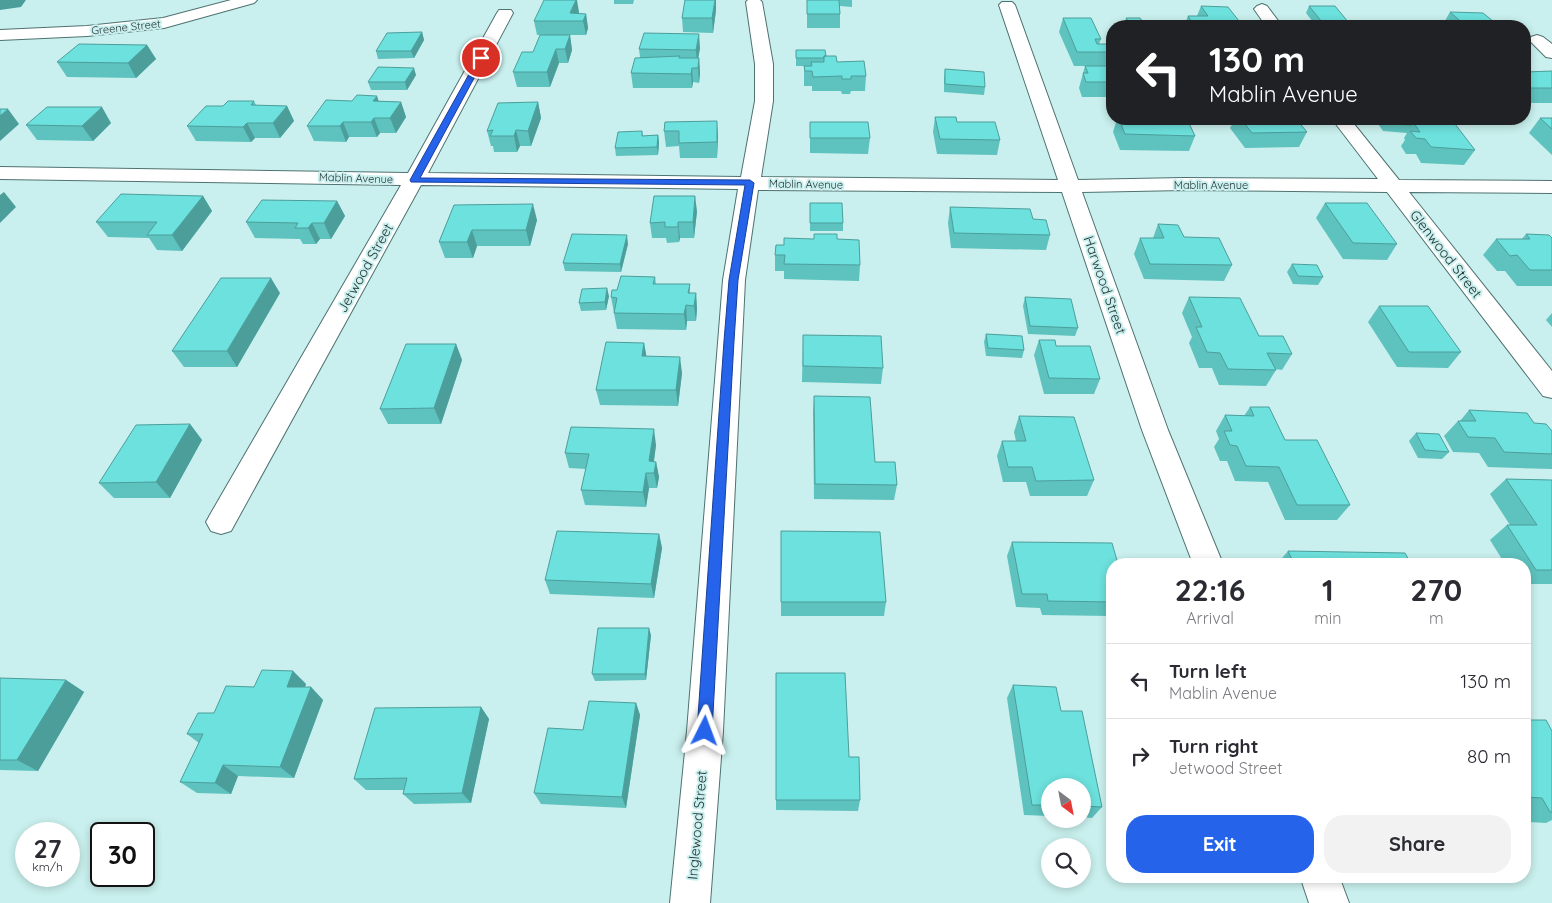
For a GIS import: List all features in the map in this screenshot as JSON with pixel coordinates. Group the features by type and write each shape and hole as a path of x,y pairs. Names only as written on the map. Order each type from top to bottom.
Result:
{"street":[{"name":"Greene Street","path":"0,35 87,31 164,23 249,0"},
{"name":"Inglewood Street","path":"690,903 705,731 734,280 762,110 765,68 754,2"},
{"name":"Harwood Street","path":"1007,5 1153,425 1206,558"},
{"path":"1262,9 1270,20"},
{"name":"Jetwood Street","path":"221,522 414,180 505,13"},
{"path":"1537,40 1552,52"},
{"name":"Glenwood Street","path":"1345,125 1552,389"},
{"name":"Mablin Avenue","path":"0,173 414,180 1071,187 1184,184 1552,187"},
{"path":"1322,883 1329,903"}],"building":[{"path":"544,0 576,0 570,13 586,14 583,21 534,21"},
{"path":"685,0 715,0 712,18 682,18"},
{"path":"807,0 839,0 840,14 807,14"},
{"path":"1201,6 1228,7 1238,20 1190,20 1188,16 1208,16"},
{"path":"1309,6 1335,6 1347,20 1320,20"},
{"path":"1450,12 1483,13 1492,20 1459,20"},
{"path":"1063,18 1091,18 1101,39 1095,39 1097,44 1106,44 1106,52 1077,52"},
{"path":"1126,18 1140,18 1142,20 1128,20"},
{"path":"422,32 411,51 376,51 387,33"},
{"path":"644,33 699,34 696,50 639,49"},
{"path":"540,35 570,35 565,49 556,49 547,72 513,72 522,52 533,52"},
{"path":"79,44 147,45 128,63 57,62"},
{"path":"796,50 825,50 826,56 824,58 796,58"},
{"path":"680,56 679,58 699,58 698,68 692,68 691,74 631,73 635,58"},
{"path":"824,56 836,56 837,62 864,61 866,76 851,76 851,79 842,79 842,76 813,77 812,71 805,71 804,66 812,66 811,62 824,62"},
{"path":"1085,66 1106,66 1106,82 1086,82 1083,73 1088,73"},
{"path":"378,67 414,68 405,82 368,82"},
{"path":"945,69 984,72 985,87 945,84"},
{"path":"1552,71 1552,88 1531,88 1531,72"},
{"path":"357,95 377,96 373,101 401,102 390,118 374,118 371,122 343,122 340,126 307,126 326,100 352,101"},
{"path":"228,101 254,101 251,105 287,106 273,123 247,123 243,127 187,126 206,106 223,106"},
{"path":"538,102 528,131 516,130 514,136 490,136 493,130 487,131 498,103"},
{"path":"47,107 102,107 82,126 26,125"},
{"path":"0,109 8,109 0,116"},
{"path":"935,117 956,117 957,122 995,122 1000,140 940,139"},
{"path":"1540,118 1552,118 1552,129"},
{"path":"717,121 717,142 679,143 679,131 664,131 665,122"},
{"path":"810,122 868,122 870,138 810,138"},
{"path":"1121,125 1190,125 1195,136 1125,134"},
{"path":"1246,125 1301,125 1307,132 1252,133"},
{"path":"1415,125 1456,125 1475,150 1431,147 1425,139 1416,138 1410,131 1420,132"},
{"path":"642,131 642,136 658,135 657,147 615,148 618,132"},
{"path":"121,194 203,196 172,235 147,235 157,222 96,222"},
{"path":"654,196 695,196 693,222 678,222 678,227 665,227 665,222 650,223"},
{"path":"262,200 337,201 324,223 312,223 308,228 295,228 298,223 246,222"},
{"path":"810,203 842,203 843,223 810,223"},
{"path":"1325,203 1367,203 1397,244 1353,243"},
{"path":"533,204 526,230 472,230 467,242 439,242 454,205"},
{"path":"950,207 1030,209 1033,219 1046,220 1050,235 954,233"},
{"path":"1158,224 1178,225 1184,237 1219,238 1232,265 1150,264 1140,238 1164,238"},
{"path":"572,234 627,235 620,264 563,263"},
{"path":"814,234 837,234 837,239 859,240 860,265 784,264 785,255 775,255 776,245 784,245 784,238 814,239"},
{"path":"1526,234 1549,235 1552,238 1552,270 1530,270 1517,255 1510,256 1496,239 1530,239"},
{"path":"1292,264 1317,265 1323,277 1298,276"},
{"path":"621,276 655,277 653,284 690,284 688,293 696,293 694,306 686,305 684,314 614,313 617,298 611,297 612,290 617,290"},
{"path":"221,278 271,278 227,351 172,351"},
{"path":"607,288 605,302 579,303 582,289"},
{"path":"1025,297 1071,299 1078,328 1030,326"},
{"path":"1189,297 1240,298 1259,336 1283,336 1292,354 1267,353 1276,370 1228,369 1220,353 1207,352 1196,327 1202,327"},
{"path":"1379,306 1428,306 1461,352 1409,352"},
{"path":"986,334 1022,336 1024,350 988,348"},
{"path":"803,335 881,336 883,368 803,366"},
{"path":"1039,340 1055,340 1056,346 1090,346 1100,379 1049,378"},
{"path":"606,342 644,343 642,356 680,357 676,390 596,390"},
{"path":"406,344 456,344 434,408 380,409"},
{"path":"814,396 870,397 875,462 895,462 897,485 815,484"},
{"path":"1250,407 1269,407 1285,440 1317,440 1350,505 1297,505 1279,467 1246,466 1237,446 1230,445 1224,431 1232,431 1225,415 1254,416"},
{"path":"1469,410 1527,413 1534,423 1546,424 1552,431 1552,454 1504,452 1495,438 1468,437 1458,421 1476,421"},
{"path":"1019,416 1074,417 1094,480 1036,481 1032,467 1008,467 1002,441 1026,441"},
{"path":"190,424 156,482 99,483 136,425"},
{"path":"571,427 654,429 649,461 656,462 654,473 646,473 643,492 581,490 589,454 565,453"},
{"path":"1416,433 1439,434 1449,452 1425,450"},
{"path":"1506,479 1552,480 1552,570 1536,570 1531,562 1531,558 1528,558 1507,525 1537,525"},
{"path":"557,531 659,534 651,584 545,580"},
{"path":"781,531 880,532 886,602 781,602"},
{"path":"1012,542 1112,543 1116,558 1106,558 1106,602 1048,601 1047,594 1022,594"},
{"path":"1288,551 1405,553 1408,558 1291,558"},
{"path":"598,628 649,628 645,674 592,674"},
{"path":"262,670 293,671 287,687 311,687 280,767 223,765 215,783 180,782 203,734 187,734 198,713 214,713 226,686 254,687"},
{"path":"776,673 845,673 849,757 859,757 860,800 776,800"},
{"path":"0,678 66,680 17,760 0,760"},
{"path":"1013,685 1056,687 1061,711 1082,711 1102,807 1091,806 1091,778 1041,778 1041,805 1032,805"},
{"path":"589,701 636,703 622,797 534,793 548,728 583,730"},
{"path":"481,707 462,793 403,794 407,778 354,779 375,708"},
{"path":"1531,720 1546,720 1552,731 1552,812 1550,812 1542,798 1531,797"}],"route":[{"path":"481,58 414,180 750,183 743,215 734,280 712,598 705,731"}]}
